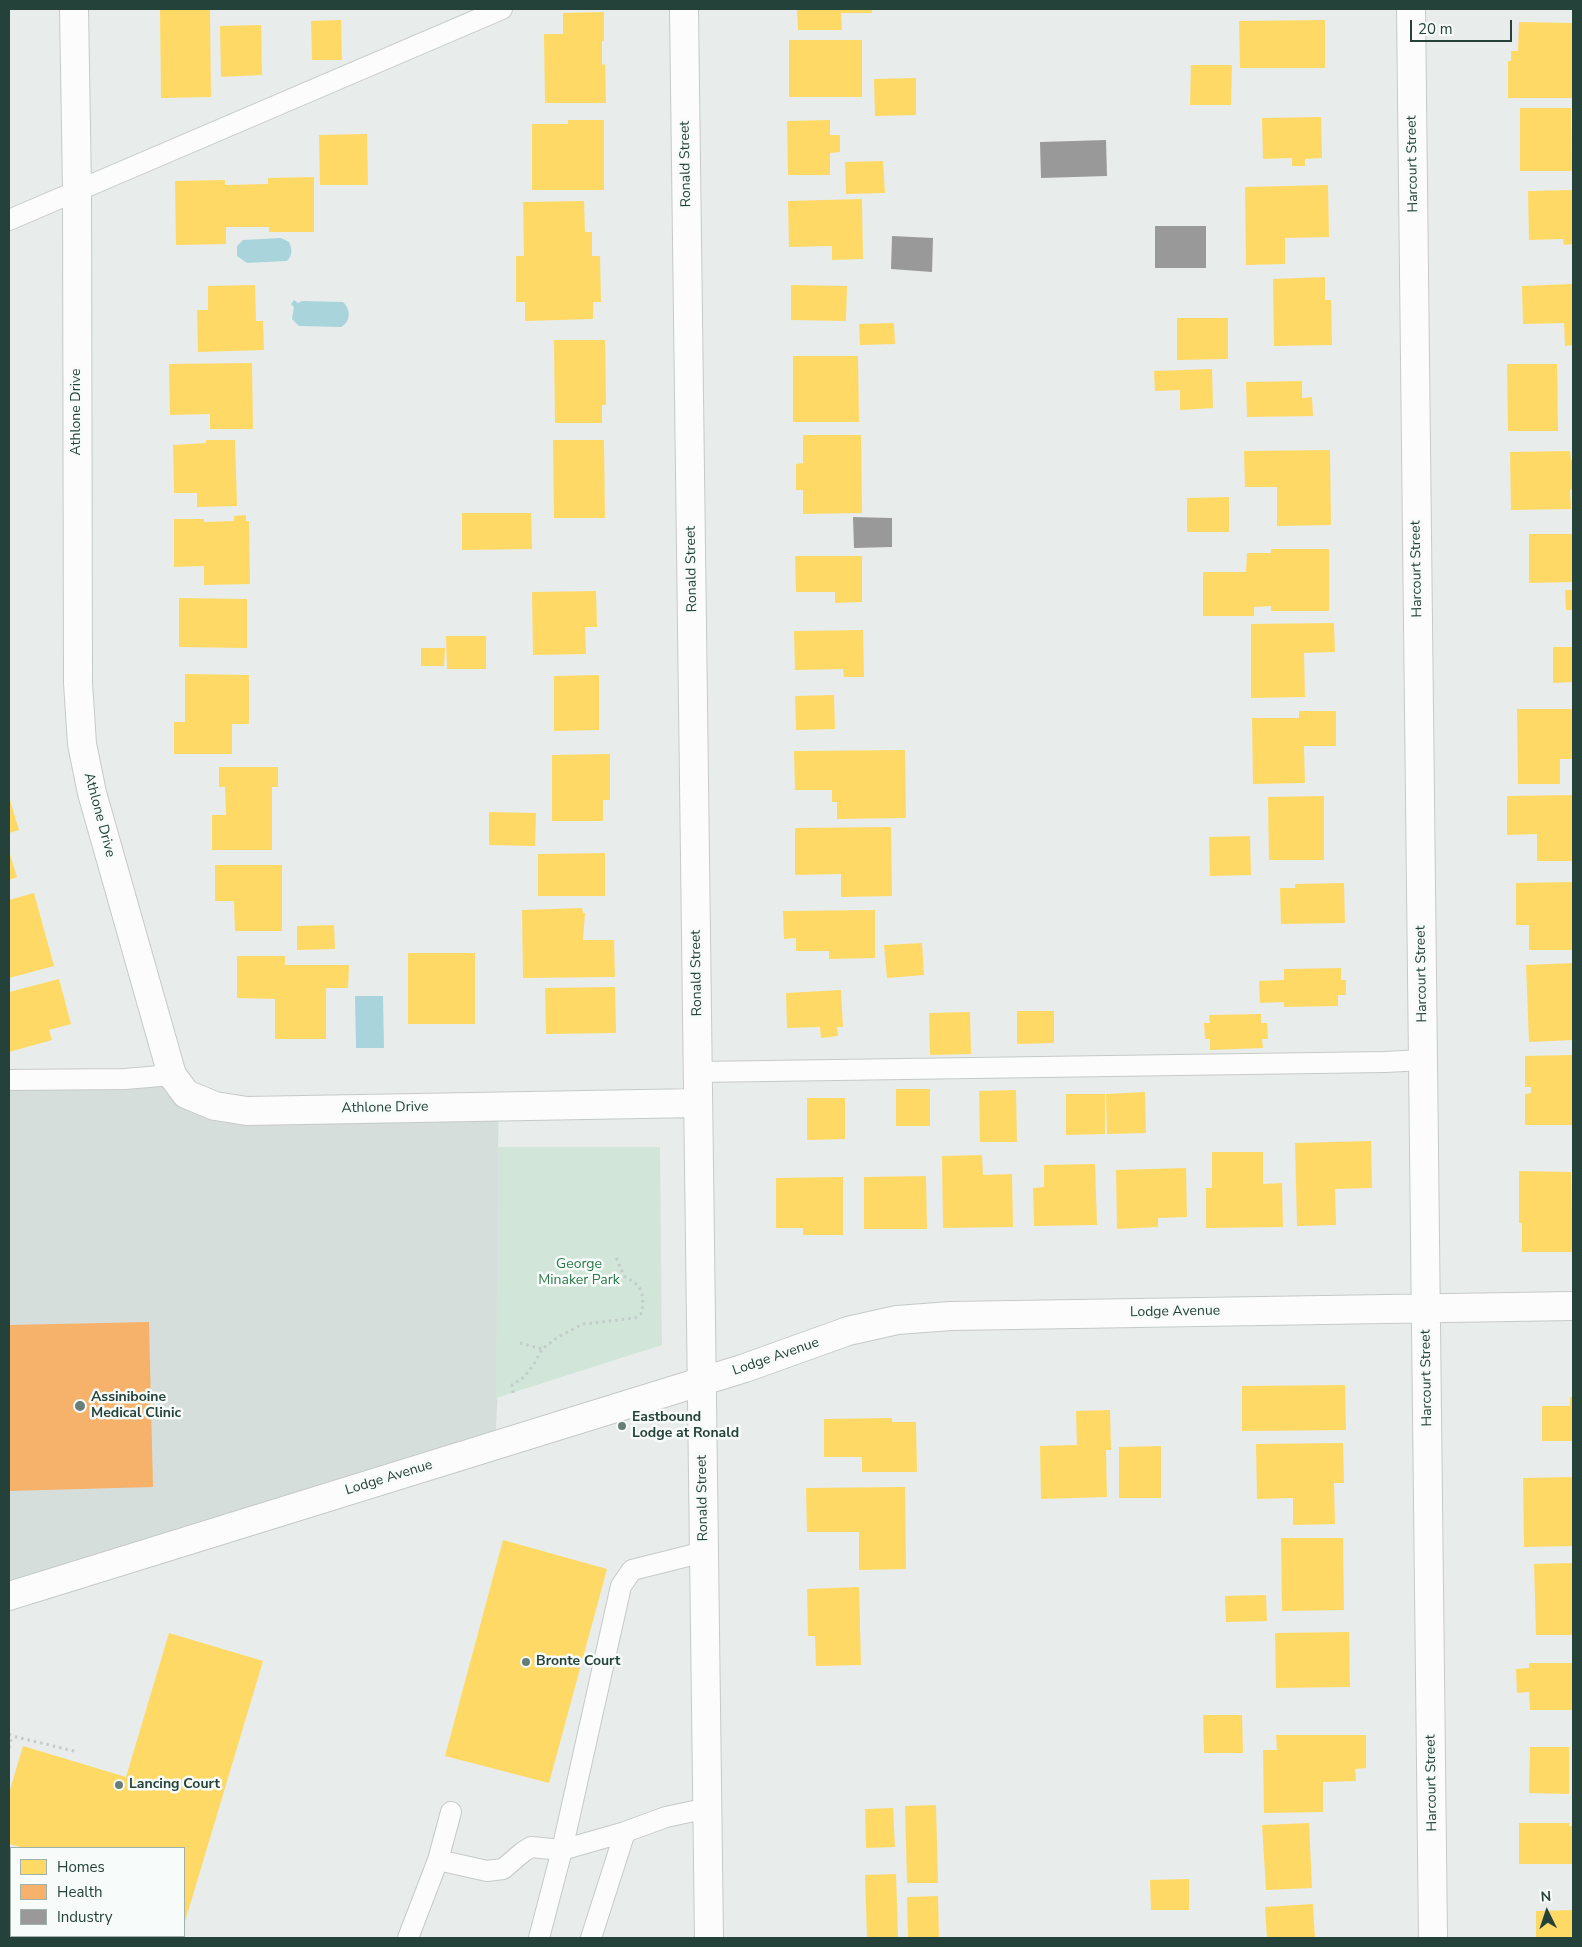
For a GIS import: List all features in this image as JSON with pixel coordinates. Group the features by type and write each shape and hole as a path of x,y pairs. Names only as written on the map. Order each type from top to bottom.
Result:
{"street":[{"name":"Athlone Drive","path":"74,9 77,189 78,683 82,744 92,793 172,1075 186,1094 215,1106 247,1111 698,1103"},
{"name":"Ronald Street","path":"684,9 709,1938"},
{"name":"Harcourt Street","path":"1411,9 1433,1938"},
{"name":"Lodge Avenue","path":"9,1596 702,1382 848,1331 897,1320 951,1316 1573,1306"}],"lane":[{"path":"9,220 77,189 120,173 502,9"},
{"path":"698,1072 1423,1060"},
{"path":"9,1080 125,1079 172,1075"},
{"path":"539,1938 562,1850 621,1586 632,1570 704,1552"},
{"path":"438,1860 487,1872 503,1869 531,1847 562,1850 625,1832 666,1817 708,1808"},
{"path":"408,1938 438,1860 451,1812"},
{"path":"591,1938 625,1832"}],"path":[{"path":"513,1393 512,1385 524,1377 542,1349 558,1337 583,1324 635,1318 642,1313 643,1300 641,1289 635,1282 624,1276 616,1257"},
{"path":"520,1343 542,1349"},
{"path":"9,1748 10,1735 74,1751"}],"shaded area":[{"path":"125,1079 220,1096 499,1100 498,1388 495,1446 9,1596 9,1080"}],"green space":[{"name":"George Minaker Park","path":"498,1147 660,1147 662,1345 496,1398"}],"water":[{"path":"281,238 289,242 291,247 291,254 287,261 247,263 237,256 237,246 243,240"},
{"path":"294,300 298,303 302,301 343,302 349,312 347,322 341,327 299,326 292,319 294,307 291,304"},
{"path":"355,996 383,996 384,1048 356,1048"}],"building: Homes":[{"path":"160,9 210,9 211,97 161,98"},
{"path":"797,9 872,9 872,13 841,13 842,30 798,30"},
{"path":"604,12 602,65 605,64 606,103 545,103 544,34 563,34 563,13"},
{"path":"341,20 342,60 312,60 311,21"},
{"path":"1325,20 1325,68 1240,68 1239,21"},
{"path":"1519,22 1573,23 1573,98 1508,98 1508,61 1511,61 1511,51 1518,51"},
{"path":"261,25 262,75 221,77 220,26"},
{"path":"789,40 862,40 862,97 789,97"},
{"path":"1191,65 1232,65 1231,105 1190,105"},
{"path":"916,78 916,115 875,116 874,79"},
{"path":"1520,108 1571,108 1572,171 1520,171"},
{"path":"1321,117 1322,158 1305,159 1305,166 1292,166 1292,158 1263,159 1262,118"},
{"path":"568,120 604,120 604,190 532,190 532,124 568,124"},
{"path":"830,120 830,135 840,135 840,152 830,153 830,175 788,175 787,121"},
{"path":"367,134 368,185 320,185 319,135"},
{"path":"883,161 885,193 846,194 845,162"},
{"path":"314,177 314,232 269,232 269,227 226,227 226,244 176,245 175,181 225,180 225,185 268,184 268,178"},
{"path":"1328,185 1329,237 1285,238 1285,264 1246,265 1245,187"},
{"path":"1573,190 1573,244 1564,245 1563,239 1529,240 1528,191"},
{"path":"862,199 863,259 832,260 832,246 789,247 788,201"},
{"path":"584,201 585,232 592,232 592,256 600,256 601,302 593,302 593,319 525,321 525,302 516,302 516,256 524,256 523,202"},
{"path":"1325,277 1325,300 1331,300 1332,345 1274,346 1273,279"},
{"path":"1573,284 1573,345 1565,346 1564,323 1523,324 1522,286"},
{"path":"255,285 256,321 263,321 264,350 198,352 197,310 208,310 208,286"},
{"path":"791,285 847,286 846,321 791,320"},
{"path":"1177,318 1228,318 1228,359 1177,360"},
{"path":"894,323 895,344 860,345 859,324"},
{"path":"554,340 605,340 606,405 602,405 602,423 555,423"},
{"path":"793,356 858,356 859,422 793,422"},
{"path":"252,363 253,429 210,429 210,414 170,415 169,364"},
{"path":"1507,364 1557,364 1558,431 1508,431"},
{"path":"1212,369 1213,408 1180,410 1180,390 1155,391 1154,371"},
{"path":"1302,381 1302,398 1312,397 1313,416 1247,417 1246,382"},
{"path":"803,435 861,435 862,513 803,514 803,490 796,490 796,464 803,463"},
{"path":"206,440 235,440 237,506 197,507 197,493 174,493 173,445 206,443"},
{"path":"553,440 604,440 605,518 554,518"},
{"path":"1330,450 1331,525 1277,526 1277,487 1245,487 1244,451"},
{"path":"1570,451 1571,460 1573,460 1573,490 1570,490 1571,509 1511,510 1510,452"},
{"path":"1229,497 1229,532 1187,532 1187,498"},
{"path":"462,513 531,513 532,549 462,550"},
{"path":"246,515 246,521 249,521 250,584 204,585 204,566 174,567 174,519 204,519 204,522 234,521 234,516"},
{"path":"1529,534 1573,534 1573,582 1529,583"},
{"path":"1271,549 1329,549 1329,611 1271,611 1271,606 1254,607 1254,616 1203,616 1203,572 1246,572 1247,553 1271,553"},
{"path":"795,556 862,556 862,602 835,603 835,592 796,592"},
{"path":"1565,590 1573,590 1573,610 1566,610"},
{"path":"596,591 597,627 585,627 586,654 533,655 532,592"},
{"path":"179,598 247,599 247,648 179,647"},
{"path":"1334,623 1335,652 1304,653 1305,697 1251,698 1251,624"},
{"path":"863,630 864,677 844,677 843,669 795,670 794,631"},
{"path":"446,636 486,636 486,669 447,669"},
{"path":"1553,647 1573,647 1573,682 1553,683"},
{"path":"421,648 445,648 444,666 421,666"},
{"path":"185,674 249,675 249,724 232,724 232,754 174,754 174,722 185,722"},
{"path":"599,675 599,730 554,731 554,676"},
{"path":"834,695 835,729 796,730 795,696"},
{"path":"1517,709 1573,709 1573,759 1560,759 1560,784 1518,784"},
{"path":"1299,711 1336,711 1336,746 1304,746 1305,783 1253,784 1252,718 1299,718"},
{"path":"905,750 906,818 837,819 837,802 832,802 832,790 795,790 794,751"},
{"path":"610,754 610,800 603,800 603,821 552,821 552,755"},
{"path":"219,767 278,767 278,787 272,787 272,850 212,850 212,815 226,815 225,787 219,787"},
{"path":"1573,795 1573,861 1537,861 1537,834 1507,835 1507,796"},
{"path":"1324,796 1324,860 1269,860 1268,797"},
{"path":"9,797 19,830 9,833"},
{"path":"489,812 536,813 535,846 489,845"},
{"path":"891,827 892,896 841,897 841,874 795,875 795,828"},
{"path":"1250,836 1251,875 1210,876 1209,837"},
{"path":"9,851 17,877 9,880"},
{"path":"605,853 605,896 538,896 538,854"},
{"path":"215,865 282,865 282,931 235,931 234,901 215,901"},
{"path":"1573,882 1573,950 1529,950 1529,925 1516,925 1516,883"},
{"path":"1344,883 1345,923 1281,924 1280,888 1295,888 1295,884"},
{"path":"34,893 54,966 9,978 9,900"},
{"path":"582,908 583,913 585,913 583,940 614,940 615,977 523,978 522,910"},
{"path":"875,910 875,958 829,959 829,951 796,951 796,938 784,939 783,911"},
{"path":"334,925 335,949 297,950 297,926"},
{"path":"922,943 924,975 887,978 884,945"},
{"path":"408,953 475,953 475,1024 408,1024"},
{"path":"237,956 285,956 285,965 349,965 348,988 326,988 326,1039 275,1039 275,999 237,998"},
{"path":"1573,963 1573,1040 1529,1042 1526,965"},
{"path":"1341,968 1341,980 1346,980 1346,995 1338,995 1338,1006 1284,1007 1284,1002 1260,1003 1259,981 1284,980 1284,969"},
{"path":"59,979 71,1024 49,1030 52,1040 9,1052 9,992"},
{"path":"615,987 616,1033 546,1034 545,988"},
{"path":"841,990 843,1027 837,1027 838,1036 821,1038 820,1027 787,1028 786,993"},
{"path":"1017,1011 1054,1011 1054,1043 1017,1044"},
{"path":"970,1012 971,1054 930,1055 929,1013"},
{"path":"1261,1014 1261,1023 1267,1023 1268,1039 1262,1039 1263,1048 1210,1050 1210,1039 1205,1039 1204,1023 1210,1023 1209,1015"},
{"path":"1573,1055 1573,1125 1525,1125 1525,1094 1531,1093 1531,1087 1525,1087 1525,1056"},
{"path":"896,1089 930,1089 930,1126 896,1126"},
{"path":"1016,1090 1017,1142 980,1142 979,1091"},
{"path":"1145,1092 1146,1133 1107,1134 1106,1094"},
{"path":"1066,1094 1105,1094 1105,1134 1066,1135"},
{"path":"807,1098 845,1098 845,1139 807,1140"},
{"path":"1371,1141 1372,1188 1335,1189 1336,1225 1297,1226 1295,1143"},
{"path":"1212,1152 1263,1152 1263,1184 1282,1183 1283,1227 1206,1228 1206,1188 1212,1188"},
{"path":"982,1155 983,1175 1012,1174 1013,1227 943,1228 942,1156"},
{"path":"1095,1164 1097,1225 1034,1226 1033,1188 1044,1187 1044,1165"},
{"path":"1186,1168 1187,1217 1158,1218 1158,1227 1117,1229 1116,1170"},
{"path":"1519,1171 1571,1172 1573,1252 1522,1252 1522,1223 1519,1223"},
{"path":"926,1176 927,1229 864,1229 864,1177"},
{"path":"843,1177 843,1235 803,1235 803,1228 776,1228 776,1178"},
{"path":"1345,1385 1346,1430 1242,1431 1242,1386"},
{"path":"1570,1397 1573,1397 1573,1441 1542,1441 1542,1406 1570,1406"},
{"path":"1110,1410 1111,1450 1106,1450 1107,1497 1041,1499 1040,1446 1077,1445 1076,1411"},
{"path":"892,1418 892,1422 916,1422 917,1472 862,1472 862,1457 824,1457 824,1419"},
{"path":"1343,1443 1344,1483 1334,1483 1335,1524 1293,1525 1293,1498 1257,1499 1256,1444"},
{"path":"1161,1446 1161,1498 1119,1498 1119,1447"},
{"path":"1573,1477 1573,1546 1524,1547 1523,1478"},
{"path":"905,1487 906,1569 859,1570 859,1532 807,1532 806,1488"},
{"path":"1281,1538 1343,1538 1344,1610 1282,1611"},
{"name":"Bronte Court","path":"503,1540 607,1569 549,1783 445,1756"},
{"path":"1573,1563 1573,1635 1536,1635 1534,1564"},
{"path":"859,1587 861,1665 816,1666 815,1636 808,1636 807,1589"},
{"path":"1266,1595 1267,1621 1226,1622 1225,1596"},
{"path":"1349,1632 1350,1687 1276,1688 1275,1633"},
{"name":"Lancing Court","path":"169,1633 263,1661 185,1922 185,1847 20,1847 9,1844 9,1793 23,1746 126,1777"},
{"path":"1529,1663 1573,1663 1573,1710 1530,1710 1529,1692 1517,1693 1516,1669 1529,1668"},
{"path":"1203,1715 1242,1715 1243,1753 1204,1753"},
{"path":"1276,1735 1366,1735 1366,1768 1355,1769 1356,1781 1323,1782 1323,1812 1264,1813 1263,1750 1277,1750"},
{"path":"1530,1747 1569,1747 1569,1794 1529,1793"},
{"path":"936,1805 938,1883 907,1883 905,1806"},
{"path":"893,1808 895,1847 866,1848 865,1809"},
{"path":"1309,1823 1312,1888 1266,1890 1262,1825"},
{"path":"1519,1823 1569,1823 1569,1826 1573,1826 1573,1864 1519,1864"},
{"path":"896,1874 898,1938 867,1938 865,1875"},
{"path":"1189,1879 1189,1910 1151,1910 1150,1880"},
{"path":"938,1896 939,1938 908,1938 907,1897"},
{"path":"1313,1904 1315,1938 1267,1938 1265,1907"},
{"path":"1573,1910 1573,1938 1536,1938 1536,1911"},
{"path":"80,1937 180,1937 180,1938"}],"building: Health":[{"name":"Assiniboine Medical Clinic","path":"149,1322 153,1487 9,1491 9,1325"}],"building: Industry":[{"path":"1106,140 1107,176 1041,178 1040,142"},
{"path":"1155,226 1206,226 1206,268 1155,268"},
{"path":"892,236 933,238 932,272 891,269"},
{"path":"853,517 892,518 892,547 854,548"}],"place":[{"name":"Assiniboine Medical Clinic","path":"80,1406"},
{"name":"Eastbound Lodge at Ronald","path":"622,1426"},
{"name":"Bronte Court","path":"526,1662"},
{"name":"Lancing Court","path":"119,1785"}]}
